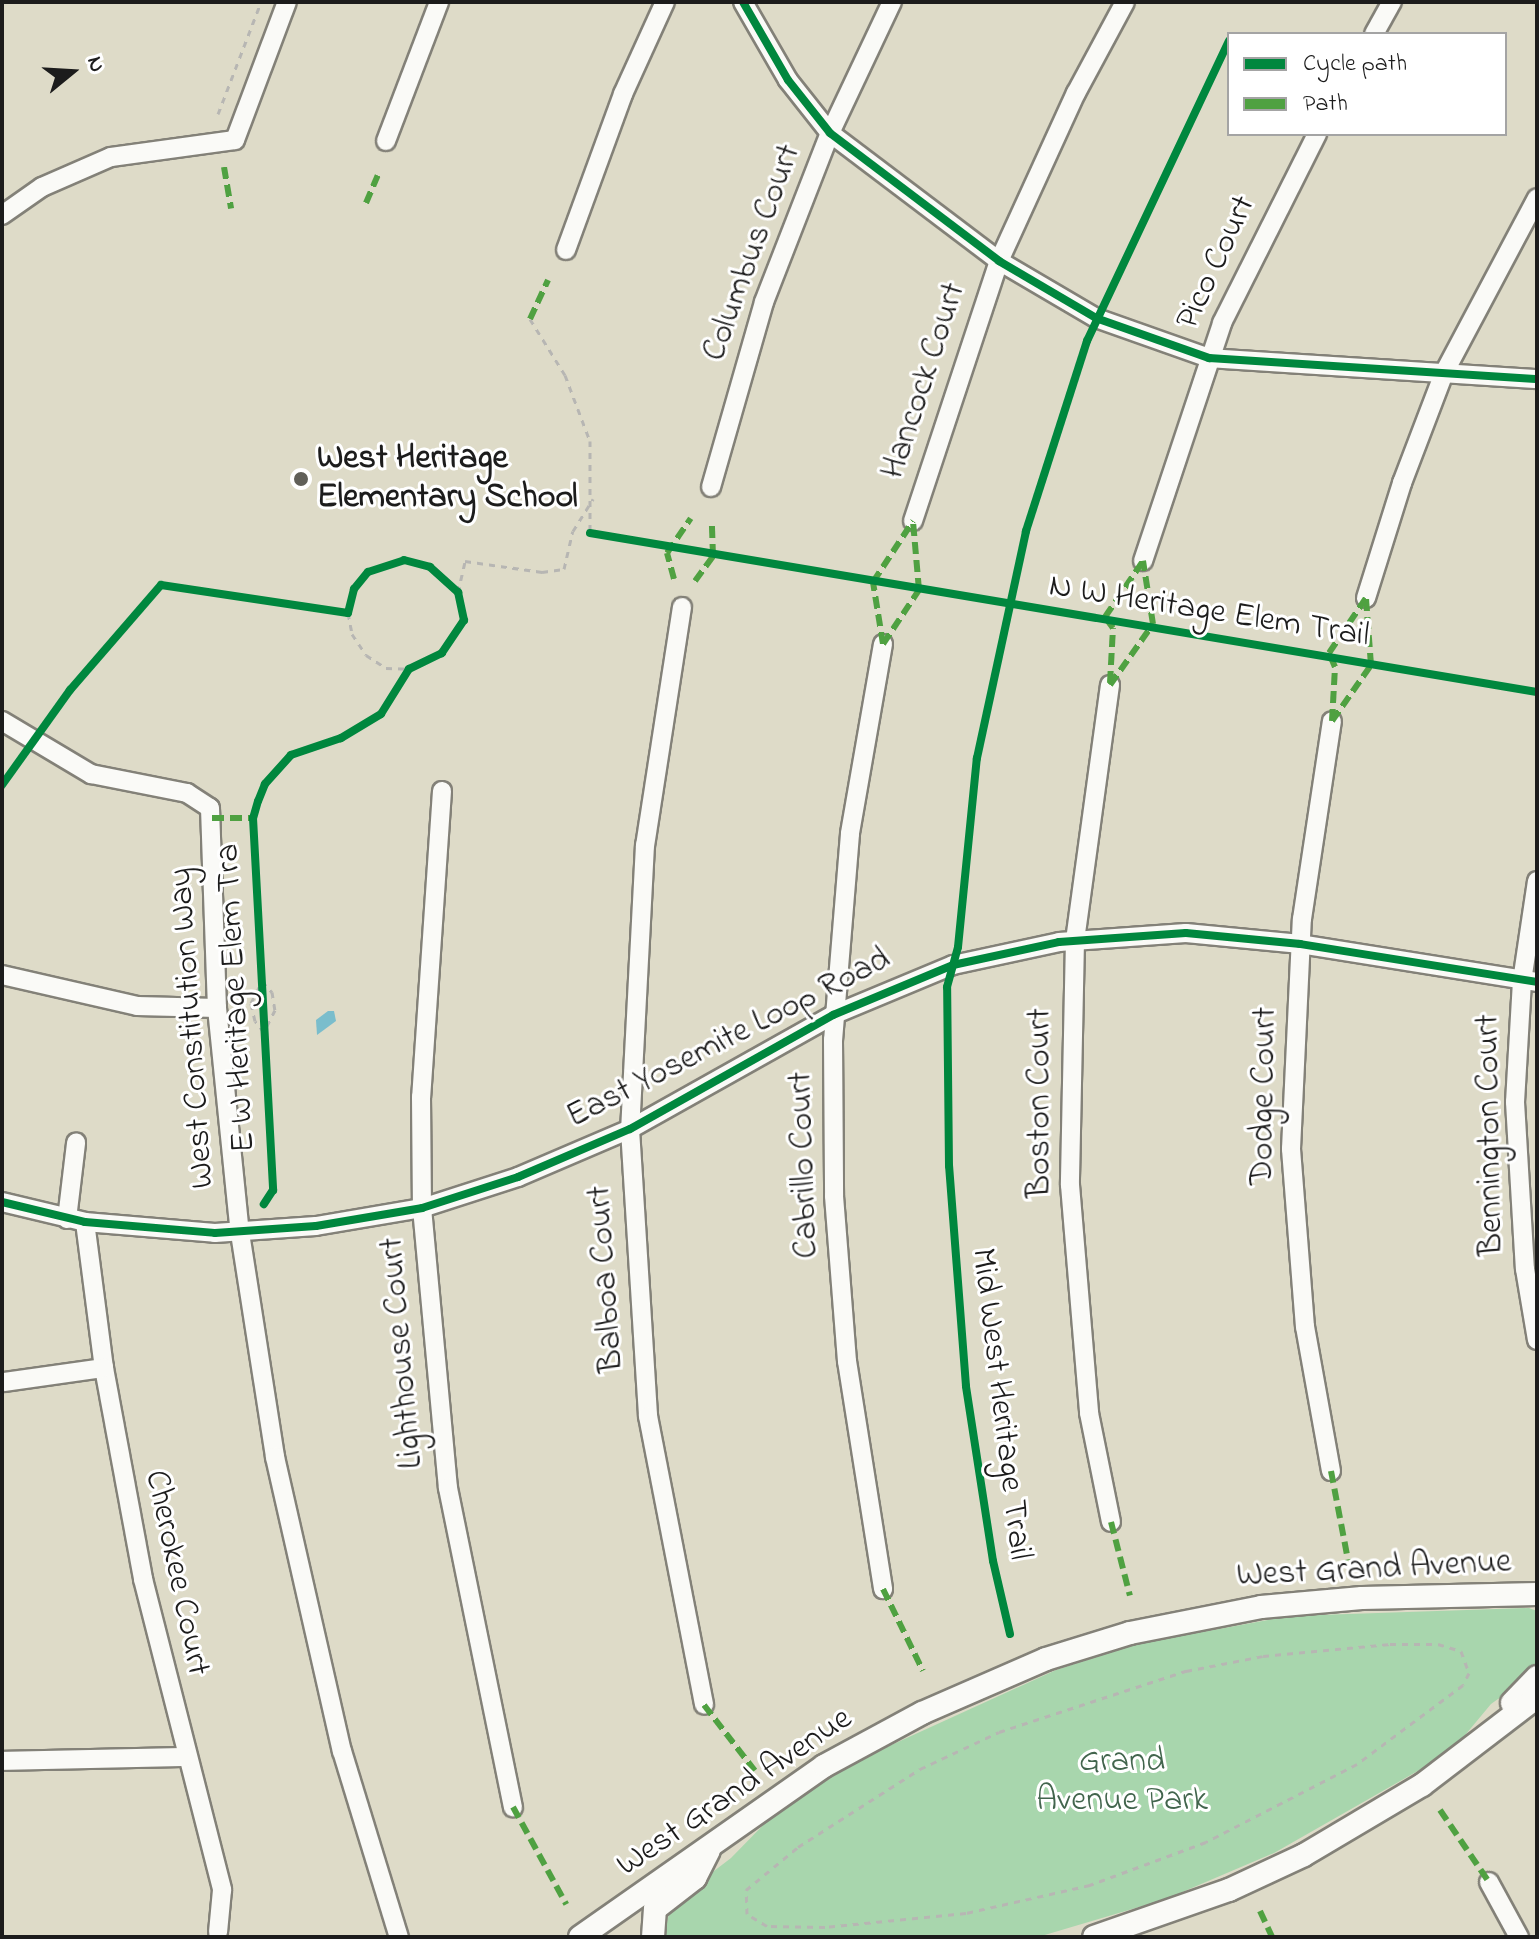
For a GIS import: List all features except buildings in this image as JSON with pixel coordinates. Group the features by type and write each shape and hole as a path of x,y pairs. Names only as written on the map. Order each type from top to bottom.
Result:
{"street":[{"path":"2,215 42,187 111,157 235,140 287,2"},
{"path":"386,141 439,2"},
{"path":"566,250 623,94 665,2"},
{"path":"743,2 788,80 830,133 999,261 1096,318 1209,358 1537,379"},
{"name":"Columbus Court","path":"711,487 764,302 830,133 892,2"},
{"name":"Hancock Court","path":"913,521 999,261 1076,93 1125,2"},
{"path":"1375,32 1392,2"},
{"name":"Pico Court","path":"1143,561 1209,358 1316,136"},
{"path":"1366,598 1402,483 1444,373 1537,198"},
{"name":"Balboa Court","path":"682,607 645,845 630,1129 648,1416 704,1705"},
{"name":"Cabrillo Court","path":"883,644 850,834 833,1015 834,1196 847,1361 883,1589"},
{"name":"Boston Court","path":"1110,685 1075,940 1070,1185 1089,1413 1111,1522"},
{"name":"West Constitution Way","path":"2,721 91,774 187,793 206,802 212,818 217,1008 240,1233 275,1457 342,1751 399,1937"},
{"name":"Dodge Court","path":"1331,1471 1305,1327 1291,1149 1300,944 1332,721"},
{"name":"Lighthouse Court","path":"442,791 421,1097 422,1208 448,1488 513,1807"},
{"name":"Bennington Court","path":"1537,881 1530,982 1515,1102 1525,1269 1537,1340"},
{"name":"East Yosemite Loop Road","path":"2,1202 76,1220 240,1233 422,1208 518,1177 630,1129 833,1015 953,965 1075,940 1186,933 1300,944 1530,982"},
{"path":"2,975 137,1006 217,1008"},
{"name":"Cherokee Court","path":"76,1143 76,1220 143,1579 185,1757 222,1890 218,1932"},
{"path":"4,1382 104,1368"},
{"name":"West Grand Avenue","path":"580,1937 824,1766 922,1713 1088,1646 1215,1614 1307,1601 1526,1595 1537,1603"},
{"path":"1500,1725 1516,1695 1537,1677"},
{"path":"1094,1937 1229,1890 1304,1855 1422,1785 1537,1697"},
{"path":"2,1761 185,1757"},
{"path":"653,1937 655,1909 695,1878 712,1845"},
{"path":"1489,1882 1519,1937"}],"path":[{"path":"218,114 261,2"},
{"path":"530,319 565,375 584,421 593,460 592,535"},
{"path":"462,607 458,592 465,561 542,572 564,569 573,531 593,499"},
{"path":"449,585 458,592"},
{"path":"351,597 348,613 352,634 366,655 386,668 423,666"},
{"path":"333,611 348,613"},
{"path":"404,680 409,669"},
{"path":"1438,1644 1461,1651 1467,1662 1469,1673 1454,1695 1357,1764 1259,1819 1155,1864 1090,1885 966,1913 825,1927 767,1926 747,1914 746,1890 754,1880 848,1813 920,1769 1055,1710 1186,1671 1263,1656 1438,1644"}],"green space":[{"name":"Grand Avenue Park","path":"1529,1608 1537,1611 1537,1671 1491,1704 1451,1752 1274,1853 1166,1899 1038,1937 664,1937 671,1904 731,1858 778,1810 865,1757 1056,1670 1137,1644 1289,1616"}],"water":[{"path":"328,1011 334,1011 336,1021 317,1035 316,1020"}],"marked path":[{"path":"224,167 231,208"},
{"path":"366,203 378,175"},
{"path":"530,319 548,280"},
{"path":"674,579 667,553 691,518"},
{"path":"883,644 873,582 913,521"},
{"path":"883,644 919,590 913,521"},
{"path":"695,581 713,556 712,522"},
{"path":"1110,683 1113,628 1105,617 1143,561"},
{"path":"1110,685 1153,624 1143,561"},
{"path":"1332,721 1335,667 1329,653 1366,598"},
{"path":"1332,721 1371,665 1366,598"},
{"path":"212,818 253,818"},
{"path":"1331,1471 1348,1560"},
{"path":"1111,1522 1130,1596"},
{"path":"883,1589 923,1671"},
{"path":"704,1705 755,1771"},
{"path":"513,1807 566,1904"},
{"path":"1440,1810 1489,1882"},
{"path":"1260,1911 1272,1937"}],"cycle path":[{"path":"743,2 788,80 830,133 999,261 1096,318 1209,358 1537,379"},
{"name":"Mid West Heritage Trail","path":"1010,1634 993,1561 966,1386 949,1166 947,987 958,947 977,758 1026,531 1087,341 1227,45"},
{"name":"N W Heritage Elem Trail","path":"590,533 1537,692"},
{"name":"E W Heritage Elem Tra","path":"2,785 70,690 161,585 348,613 354,589 368,572 404,560 430,567 458,592 464,620 442,653 409,669 381,714 341,738 291,755 265,784 258,801 253,818 273,1190 264,1204"},
{"path":"2,1202 85,1222 215,1233 316,1226 422,1208 518,1177 630,1129 833,1015 953,965 1059,942 1186,933 1300,944 1537,982"}],"place":[{"name":"West Heritage Elementary School","path":"301,479"}]}
